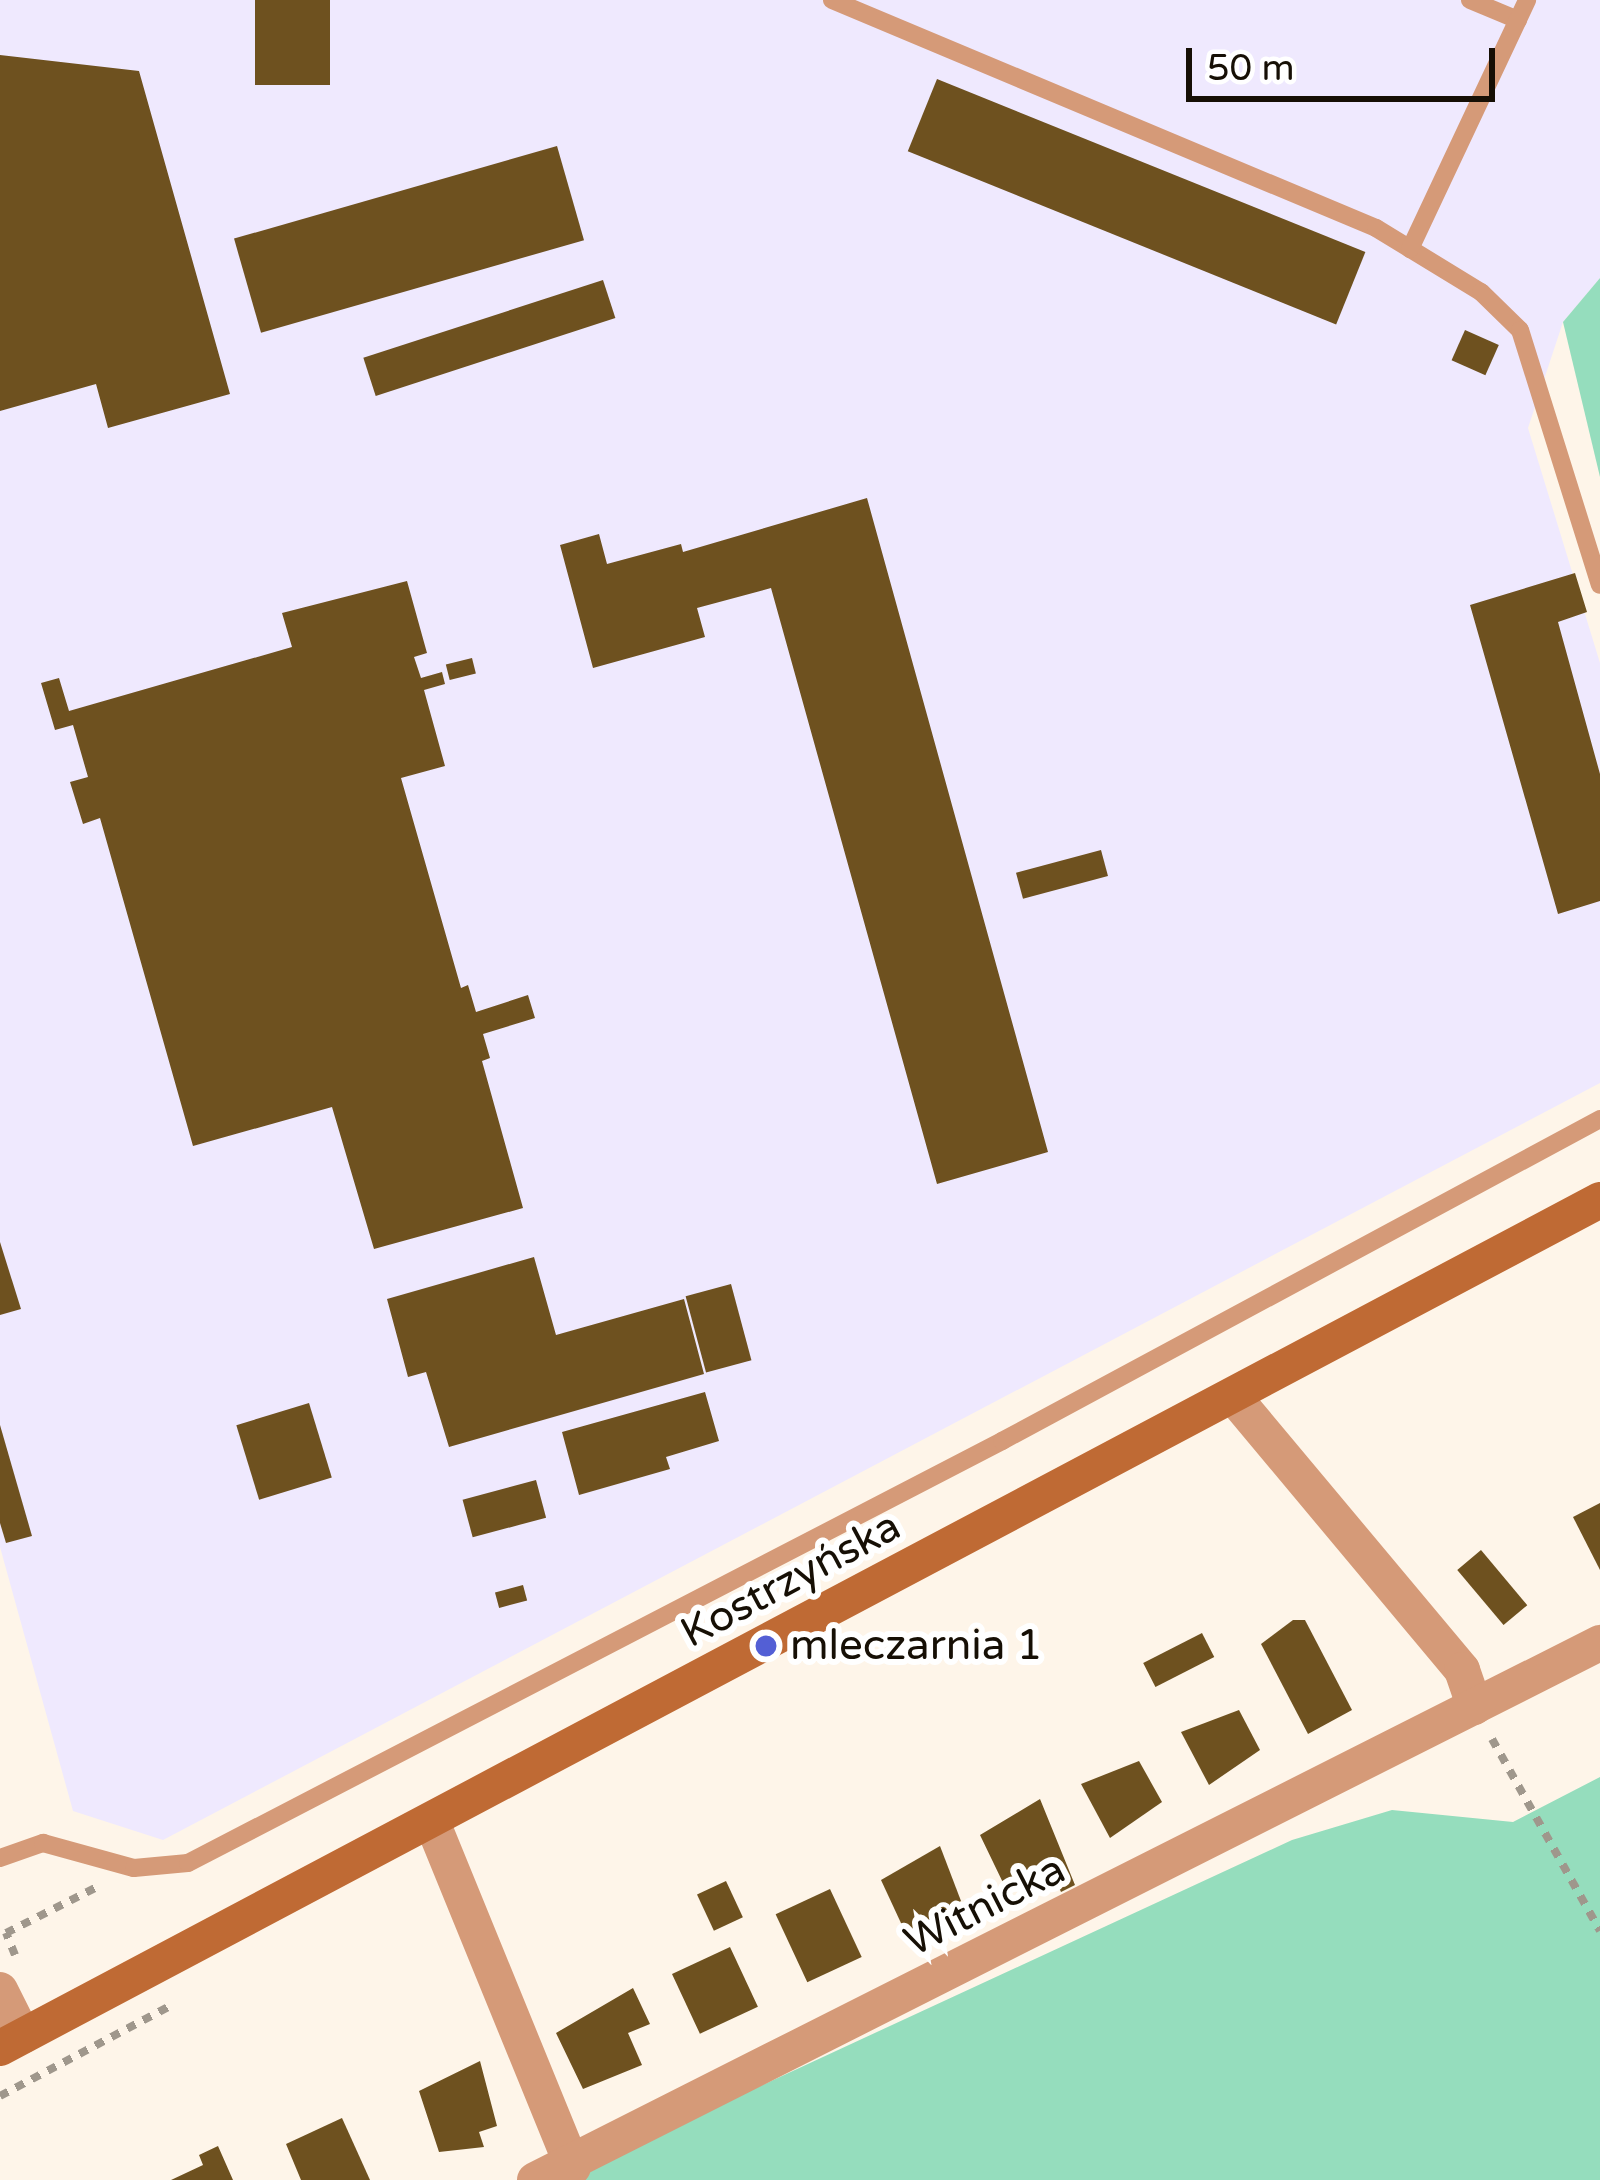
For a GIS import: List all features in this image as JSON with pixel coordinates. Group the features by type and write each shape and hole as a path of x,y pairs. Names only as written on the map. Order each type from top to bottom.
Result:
{"main road":[{"name":"Kostrzyńska","path":"11,2042 1600,1200"}],"street":[{"path":"1233,1396 1462,1670 1475,1707"},
{"name":"Witnicka","path":"535,2180 573,2167 1600,1643"},
{"path":"431,1822 573,2167"},
{"name":"Kostrzyńska","path":"0,1990 11,2042"}],"lane":[{"path":"832,0 1376,228 1481,292 1520,329 1600,585"},
{"path":"1470,0 1518,20"},
{"path":"1409,249 1527,0"},
{"path":"0,1858 43,1843 70,1844 134,1868 188,1863 1002,1441 1600,1119"}],"path":[{"path":"1475,1707 1600,1931"},
{"path":"15,1956 6,1933 134,1868"}],"shaded area":[{"path":"0,0 1600,0 1600,278 1563,322 1528,428 1600,663 1600,1083 163,1840 73,1811 0,1547"}],"green space":[{"path":"1600,278 1600,477 1563,322"},
{"path":"1600,1777 1600,2180 557,2180 1292,1840 1392,1810 1513,1822"}],"building":[{"path":"255,0 330,0 330,85 255,85"},
{"path":"0,55 139,71 230,394 108,428 96,384 0,411"},
{"path":"937,79 1365,252 1336,324 908,151"},
{"path":"557,146 584,240 261,333 234,239"},
{"path":"603,280 615,318 376,396 363,358"},
{"path":"1465,330 1499,345 1485,375 1452,360"},
{"path":"867,498 1048,1152 937,1184 771,588 697,608 705,637 593,668 560,545 599,534 607,564 681,544 683,552"},
{"path":"1575,573 1587,612 1558,622 1600,774 1600,901 1558,914 1470,605"},
{"path":"407,581 427,653 414,657 421,678 442,672 445,684 424,690 445,766 401,778 461,988 468,985 476,1012 528,995 535,1018 483,1034 490,1058 482,1061 523,1208 374,1249 332,1107 193,1146 100,818 83,824 70,782 88,777 73,725 55,730 41,683 59,678 69,711 292,647 282,613"},
{"path":"472,658 476,674 450,680 446,665"},
{"path":"1101,850 1108,876 1023,899 1016,873"},
{"path":"0,1242 21,1309 0,1315"},
{"path":"534,1257 556,1335 684,1299 704,1374 449,1447 426,1372 408,1377 387,1299"},
{"path":"731,1284 751,1360 706,1372 686,1296"},
{"path":"705,1392 719,1441 666,1457 670,1469 579,1495 562,1432"},
{"path":"309,1403 332,1478 259,1500 236,1425"},
{"path":"0,1425 32,1536 6,1543 0,1523"},
{"path":"536,1480 546,1518 473,1537 463,1500"},
{"path":"1600,1503 1600,1570 1573,1517"},
{"path":"1481,1550 1527,1605 1504,1625 1457,1570"},
{"path":"523,1585 527,1600 499,1608 495,1593"},
{"path":"1293,1620 1305,1620 1352,1710 1308,1734 1261,1644"},
{"path":"1202,1633 1214,1657 1155,1687 1143,1663"},
{"path":"1239,1710 1260,1750 1209,1785 1181,1732"},
{"path":"1139,1761 1162,1802 1110,1838 1081,1784"},
{"path":"1040,1799 1075,1885 1061,1892 1048,1863 1007,1891 980,1835"},
{"path":"940,1846 961,1901 907,1936 881,1880"},
{"path":"726,1881 743,1917 714,1931 697,1895"},
{"path":"830,1889 862,1957 807,1982 776,1914"},
{"path":"730,1947 758,2007 700,2034 672,1974"},
{"path":"633,1988 650,2024 628,2033 642,2065 583,2089 556,2033"},
{"path":"480,2061 497,2126 479,2132 484,2147 439,2152 419,2091"},
{"path":"342,2118 370,2180 301,2180 286,2144"},
{"path":"218,2146 233,2180 171,2180 203,2165 199,2155"}],"place":[{"name":"mleczarnia 1","path":"766,1646"}]}
